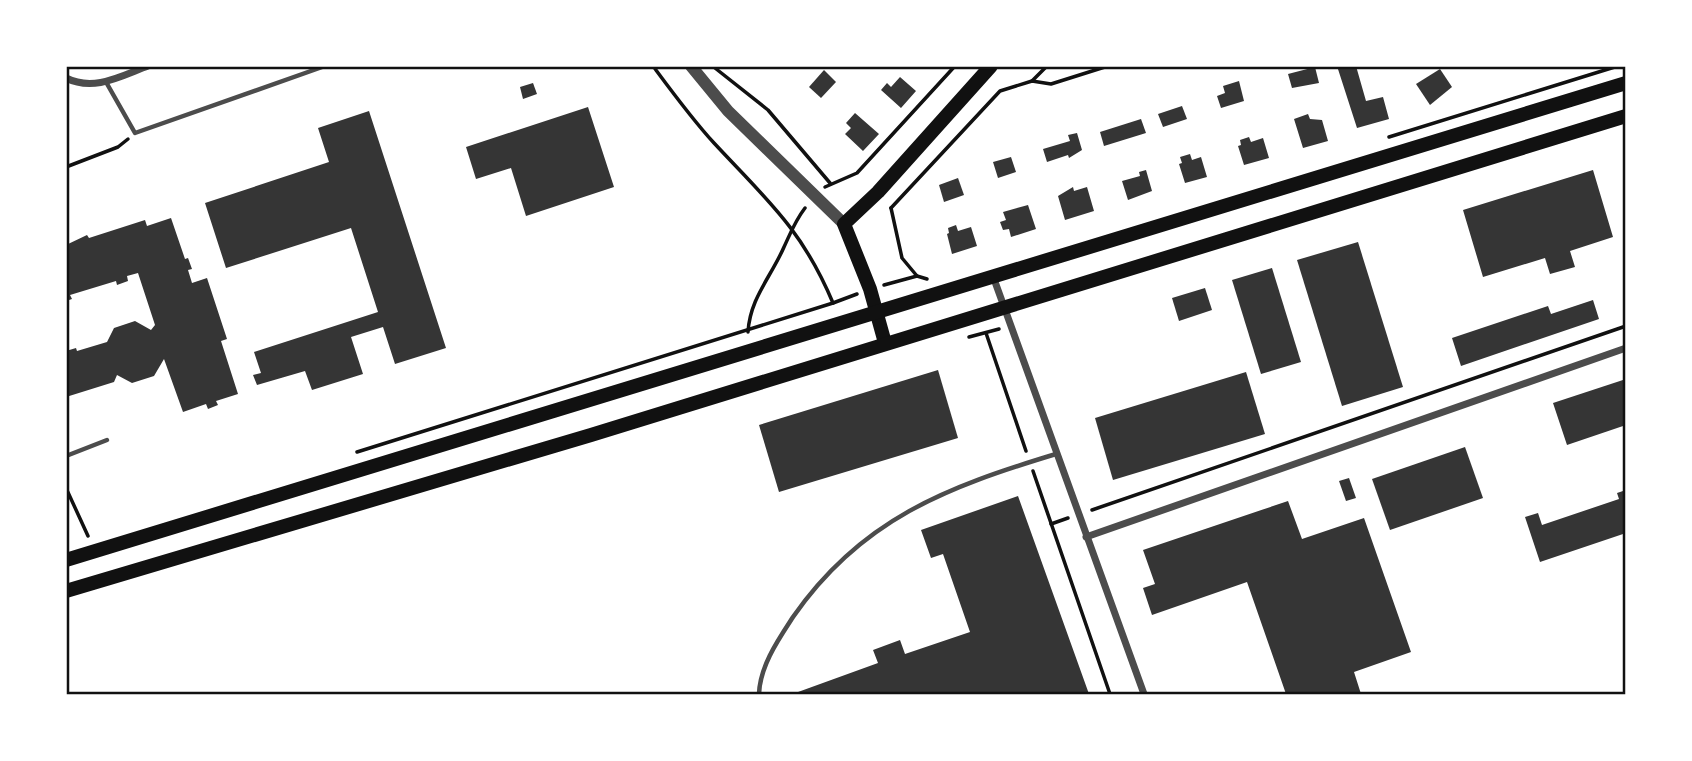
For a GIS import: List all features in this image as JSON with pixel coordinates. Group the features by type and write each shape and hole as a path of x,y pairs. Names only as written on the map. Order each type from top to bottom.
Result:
{"main road":[{"path":"886,343 870,289 844,224 878,192 991,66"},
{"path":"66,560 876,312 994,279 1626,83"},
{"path":"66,591 1626,116"}],"street":[{"path":"66,78 83,85 106,82 148,66"},
{"path":"691,66 728,111 844,224"},
{"path":"994,279 1144,695"},
{"path":"1086,537 1626,348"}],"lane":[{"path":"106,82 135,133 325,66"},
{"path":"66,456 107,440"},
{"path":"759,695 763,674 776,642 807,597 847,556 919,503 973,480 1056,454"}],"path":[{"path":"653,66 713,142 792,226 819,270 832,303"},
{"path":"713,66 768,110 830,183"},
{"path":"748,331 753,302 784,247 792,226 815,196 830,183 857,173 955,66"},
{"path":"891,208 1000,91 1032,80 1047,66"},
{"path":"1032,80 1051,84 1108,66"},
{"path":"66,167 118,147 135,133"},
{"path":"354,453 917,276 902,258 891,208 857,173"},
{"path":"1051,524 1626,326"},
{"path":"986,332 1110,695"},
{"path":"66,488 88,536"},
{"path":"76,539 101,531"}],"building":[{"path":"1337,66 1356,66 1366,101 1383,97 1389,119 1357,128"},
{"path":"1315,67 1319,83 1292,88 1288,74"},
{"path":"1440,69 1452,87 1430,105 1416,84"},
{"path":"824,70 836,82 821,98 809,87"},
{"path":"900,77 916,91 901,108 881,90 887,83 891,87"},
{"path":"1239,81 1244,101 1221,108 1217,96 1225,93 1223,86"},
{"path":"533,83 537,94 523,99 520,87"},
{"path":"1182,106 1187,119 1163,127 1158,114"},
{"path":"588,107 614,187 526,216 511,168 476,179 466,147"},
{"path":"369,111 446,348 395,364 383,327 351,337 363,374 312,390 305,371 257,385 253,375 261,373 254,352 378,312 351,228 226,268 205,203 329,162 318,128"},
{"path":"855,113 879,134 863,151 845,134 851,128 846,123"},
{"path":"1308,114 1310,119 1322,120 1328,141 1303,148 1294,119"},
{"path":"1141,119 1146,133 1104,146 1100,132"},
{"path":"1077,133 1082,150 1069,158 1068,155 1047,162 1043,149 1070,141 1068,135"},
{"path":"1249,137 1251,142 1263,138 1269,158 1244,165 1238,146 1241,145 1240,140"},
{"path":"1190,154 1192,160 1201,157 1207,177 1185,183 1179,164 1182,163 1180,157"},
{"path":"1011,157 1016,172 998,178 993,162"},
{"path":"1146,170 1152,191 1128,200 1122,181 1140,176 1139,172"},
{"path":"1593,170 1613,237 1570,251 1575,267 1550,274 1545,258 1483,277 1463,210"},
{"path":"958,178 964,195 944,202 939,185"},
{"path":"1073,187 1074,191 1087,187 1094,211 1065,220 1058,196"},
{"path":"1028,205 1036,229 1011,237 1009,229 1003,230 1000,222 1006,220 1003,212"},
{"path":"171,218 185,259 188,258 192,269 188,270 192,283 207,278 227,339 221,341 238,394 216,401 218,405 208,409 206,404 183,412 164,359 154,376 132,383 117,375 114,382 66,397 66,351 76,348 77,351 107,342 114,328 135,321 151,330 155,325 138,273 127,276 128,281 117,285 116,281 70,295 72,299 66,301 66,245 87,235 89,238 145,220 147,226"},
{"path":"956,225 958,231 971,227 977,246 952,254 947,234 948,228"},
{"path":"1358,242 1403,387 1342,406 1297,260"},
{"path":"1272,268 1301,362 1261,374 1232,280"},
{"path":"1205,288 1212,310 1179,321 1172,298"},
{"path":"1593,300 1599,319 1461,366 1452,338 1548,306 1551,314"},
{"path":"938,370 958,438 779,492 759,425"},
{"path":"1246,372 1265,434 1113,480 1095,418"},
{"path":"1626,379 1626,425 1567,445 1553,403"},
{"path":"1465,447 1483,498 1390,530 1372,479"},
{"path":"1349,478 1356,498 1346,501 1339,481"},
{"path":"1626,490 1626,533 1540,562 1525,517 1538,513 1542,525 1619,499 1617,493"},
{"path":"1018,496 1089,694 799,694 798,692 878,663 873,650 900,640 905,654 970,632 943,554 931,558 921,530"},
{"path":"1288,501 1302,539 1364,518 1411,652 1354,672 1361,694 1286,694 1247,582 1152,615 1143,588 1155,584 1143,550"}]}
